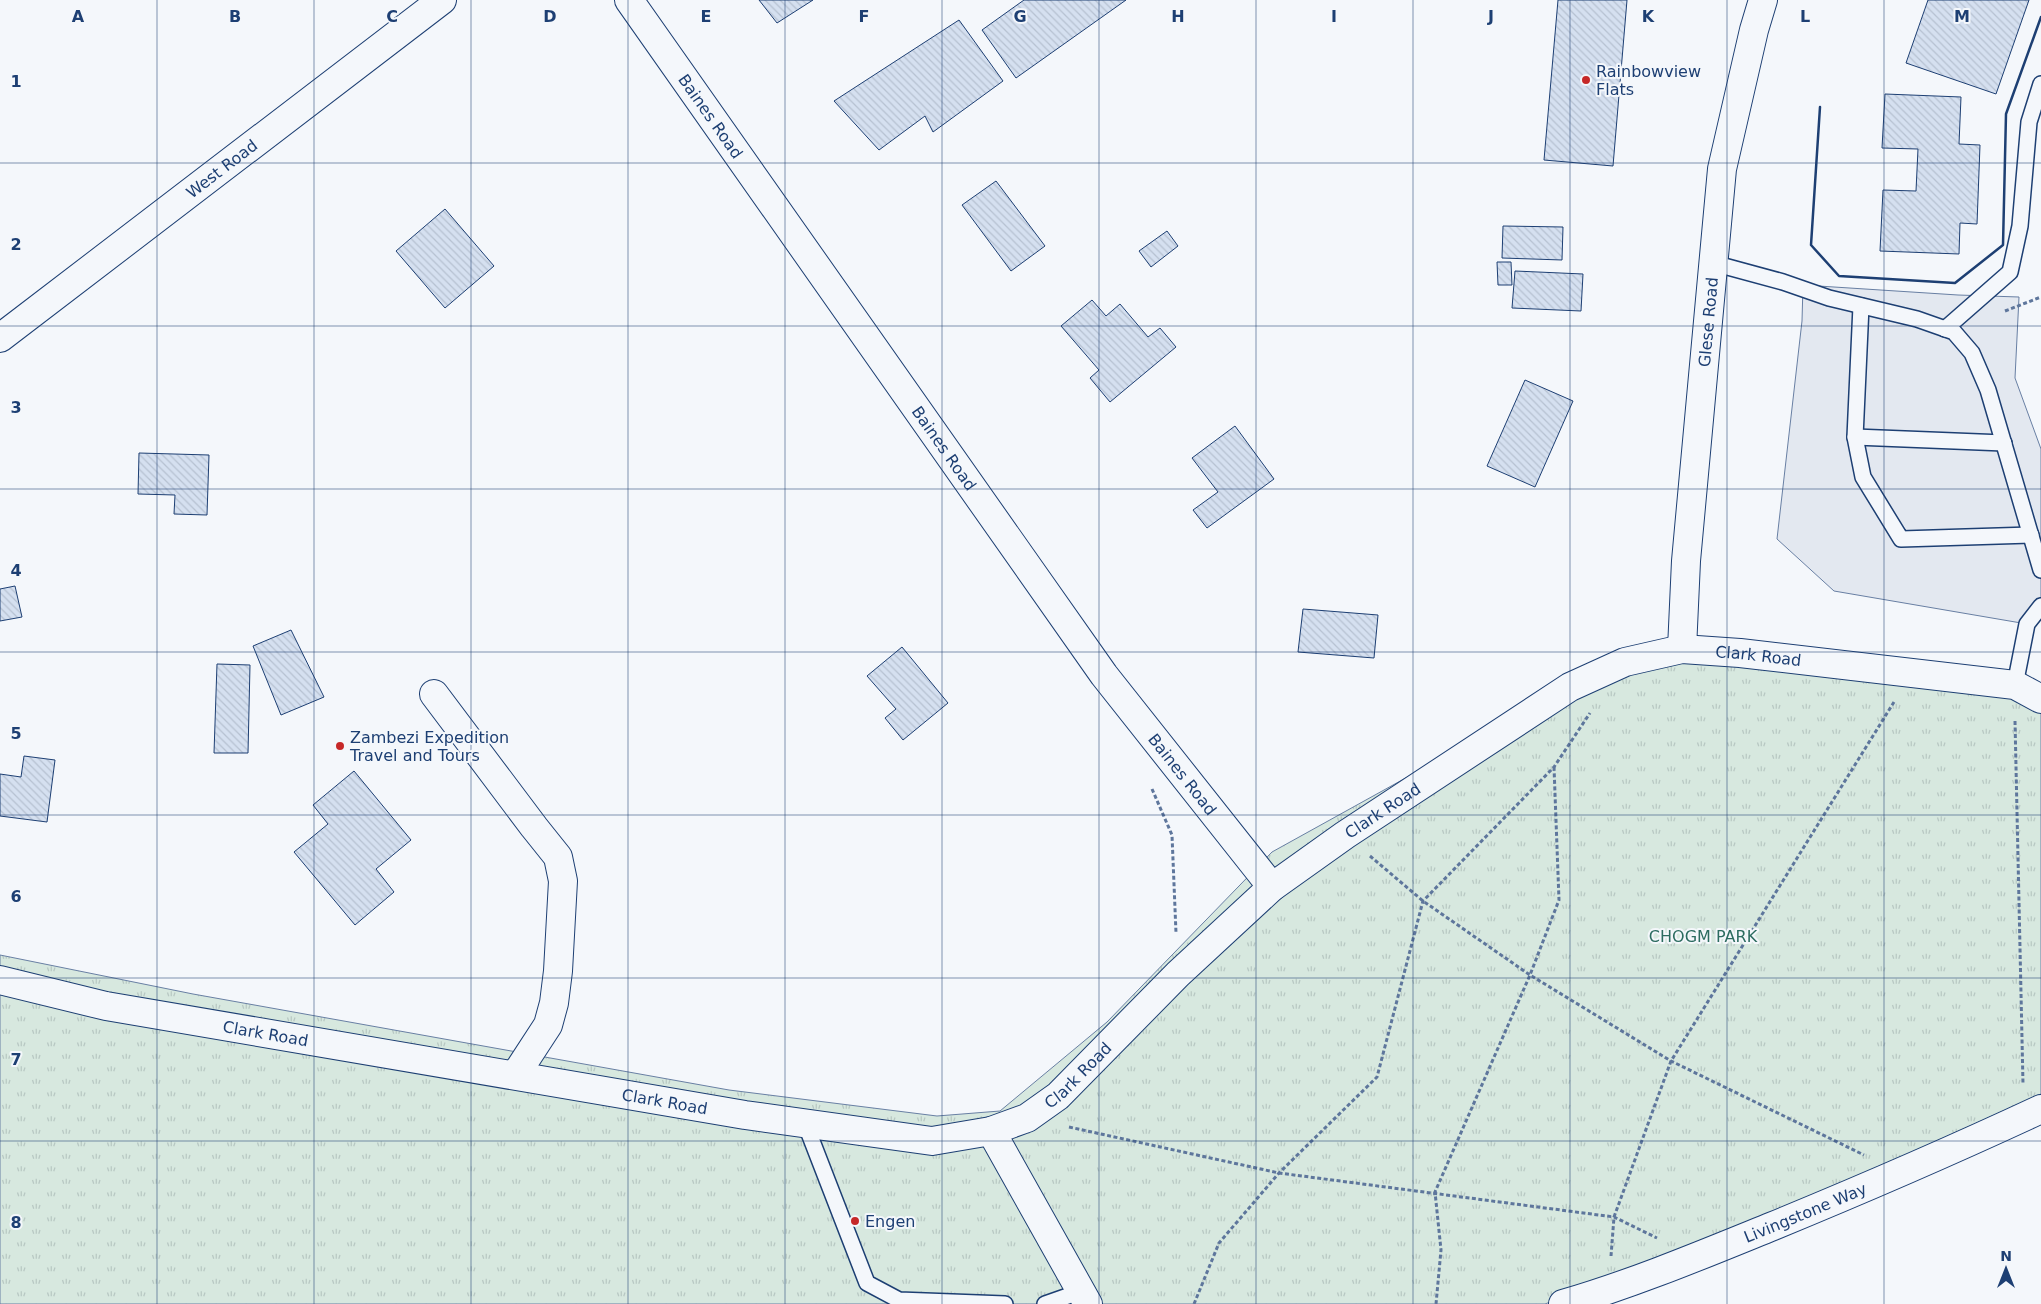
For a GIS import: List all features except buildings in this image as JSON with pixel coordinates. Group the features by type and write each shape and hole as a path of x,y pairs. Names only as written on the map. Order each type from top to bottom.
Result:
{"main road":[{"name":"West Road","path":"0,338 442,0"},
{"name":"Baines Road","path":"629,0 1104,675 1272,888"},
{"name":"Glese Road","path":"1682,649 1686,561 1722,169 1754,30 1763,0"},
{"name":"Clark Road","path":"0,980 106,1006 516,1074 745,1115 932,1141 991,1131 1028,1118 1058,1096 1178,974 1272,888 1345,835 1570,687 1625,662 1682,649 1740,653 2015,685 2041,698"},
{"path":"434,694 558,857 564,881 554,1003 548,1025 516,1074"},
{"name":"Livingstone Way","path":"1563,1304 1609,1290 1696,1258 1902,1173 2032,1113"},
{"path":"991,1131 1085,1298"}],"lane":[{"path":"1946,329 2010,272 2020,226 2029,122 2041,84"},
{"path":"1714,264 1783,282 1830,298 1917,319 1954,332 1972,353 1988,390 2041,570"},
{"path":"1861,306 1855,437 1862,477 1901,539 2031,535"},
{"path":"1855,437 2004,443"},
{"path":"2015,685 2027,624 2041,606"},
{"path":"805,1123 867,1283 899,1300 1005,1304"},
{"path":"1045,1304 1085,1298"}],"path":[{"path":"1609,1290 1614,1217 1671,1061 1912,674"},
{"path":"2015,685 2032,1113"},
{"path":"1194,1304 1218,1243 1279,1173 1376,1077 1423,901 1554,767 1592,710"},
{"path":"1436,1304 1441,1250 1435,1192 1530,975 1559,900 1554,767"},
{"path":"1150,783 1172,835 1178,974"},
{"path":"1345,835 1423,901 1530,975 1671,1061 1902,1173"},
{"path":"1068,1127 1279,1173 1614,1217 1696,1258"}],"green space":[{"name":"CHOGM PARK","path":"1682,649 2041,699 2041,1094 1687,1250 1545,1304 0,1304 0,955 193,994 729,1090 937,1116 1000,1111 1107,1022 1272,852 1570,687"}],"shaded area":[{"path":"1803,285 2019,297 2015,378 2041,449 2041,606 2027,624 1834,591 1777,539 1802,321"}],"wall":[{"path":"1820,107 1811,245 1839,276 1955,283 2003,245 2006,114 2041,17"}],"place":[{"name":"Rainbowview Flats","path":"1586,80"},
{"name":"Zambezi Expedition Travel and Tours","path":"340,746"},
{"name":"Engen","path":"855,1221"}]}
